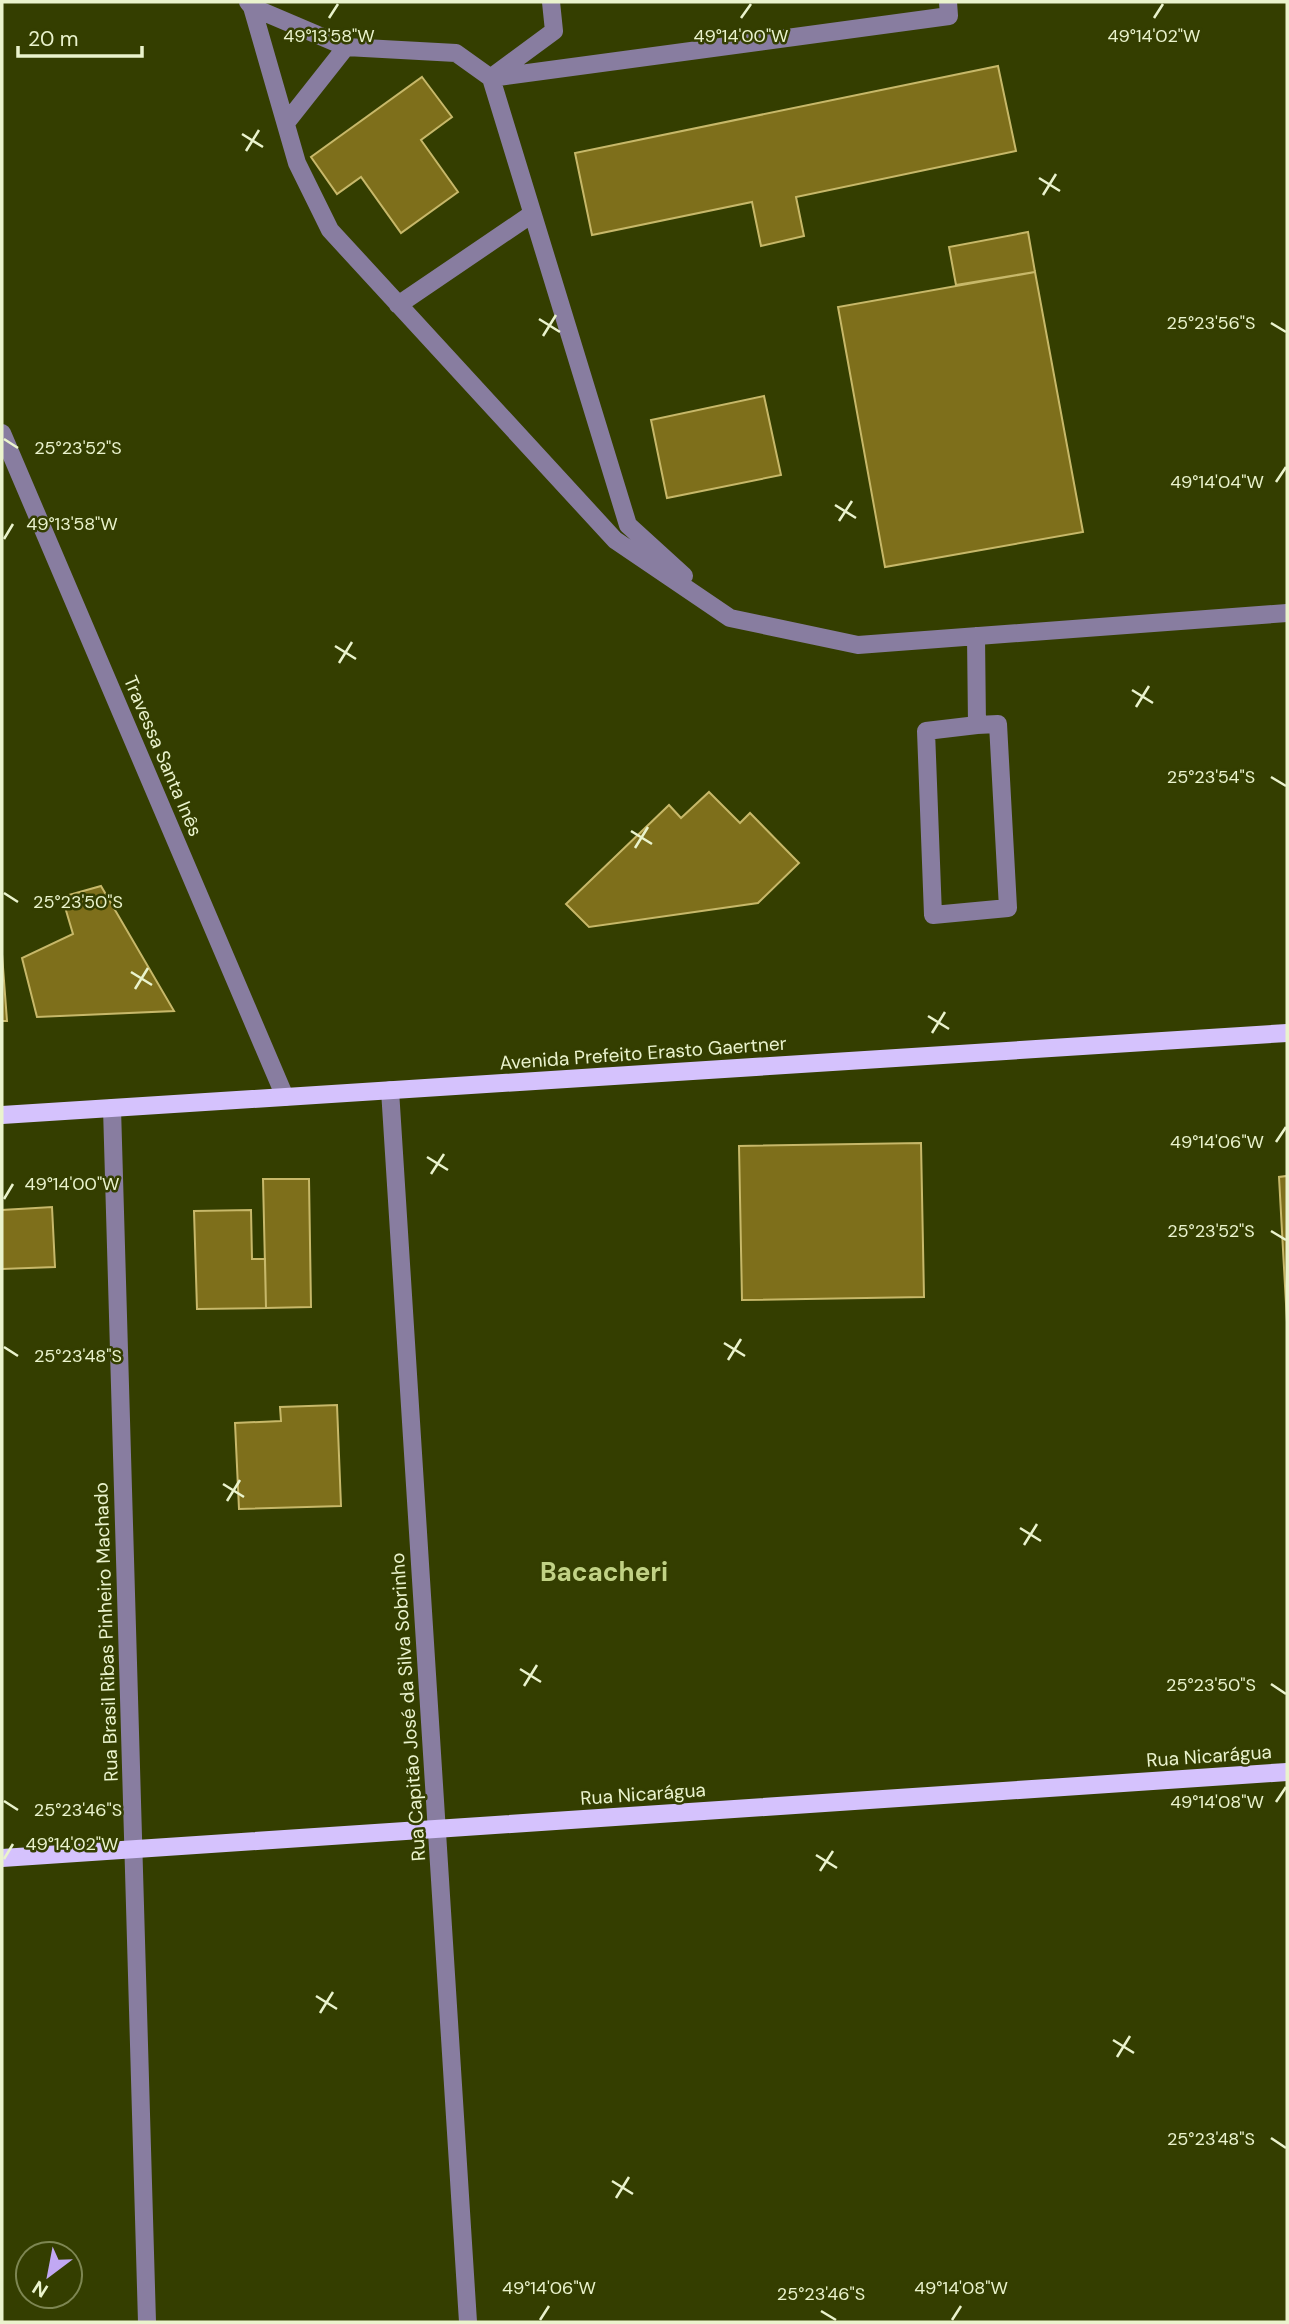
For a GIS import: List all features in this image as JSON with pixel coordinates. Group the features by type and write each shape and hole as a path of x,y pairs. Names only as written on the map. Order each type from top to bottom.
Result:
{"main road":[{"name":"Avenida Prefeito Erasto Gaertner","path":"2,1115 1287,1032"},
{"name":"Rua Nicarágua","path":"2,1858 1287,1772"}],"street":[{"path":"491,78 554,31 551,2"},
{"path":"491,78 949,16 948,2"},
{"path":"250,4 346,47 456,53 491,78 628,525 730,618"},
{"path":"250,4 297,163 330,230 615,540 730,618 858,645 1287,613"},
{"path":"286,123 346,47"},
{"path":"398,305 533,214"},
{"name":"Travessa Santa Inês","path":"2,433 285,1097"},
{"path":"976,636 976,725"},
{"path":"998,724 1008,908 933,915 926,731 976,725 998,724"},
{"name":"Rua Capitão José da Silva Sobrinho","path":"390,1090 468,2322"},
{"name":"Rua Brasil Ribas Pinheiro Machado","path":"112,1108 147,2322"}],"building":[{"path":"998,66 1016,151 796,197 804,236 761,246 752,202 592,235 575,153"},
{"path":"422,77 452,117 421,140 458,192 401,233 361,177 337,194 311,157"},
{"path":"1028,232 1035,272 956,285 949,247"},
{"path":"1035,272 1083,532 885,567 838,307"},
{"path":"764,396 781,475 667,498 651,420"},
{"path":"709,792 740,823 750,813 799,863 758,903 589,927 566,904 669,805 681,818"},
{"path":"101,886 174,1011 37,1017 22,958 73,934 62,897"},
{"path":"2,954 7,1021 2,1021"},
{"path":"921,1143 924,1297 742,1300 739,1146"},
{"path":"1287,1176 1287,1322 1279,1177"},
{"path":"263,1179 309,1179 311,1307 266,1308"},
{"path":"52,1207 55,1267 2,1269 2,1210"},
{"path":"251,1210 252,1259 265,1259 266,1308 197,1309 194,1211"},
{"path":"337,1405 341,1506 239,1509 235,1423 281,1421 280,1407"}],"district":[{"name":"Bacacheri","path":"604,1572"}]}
